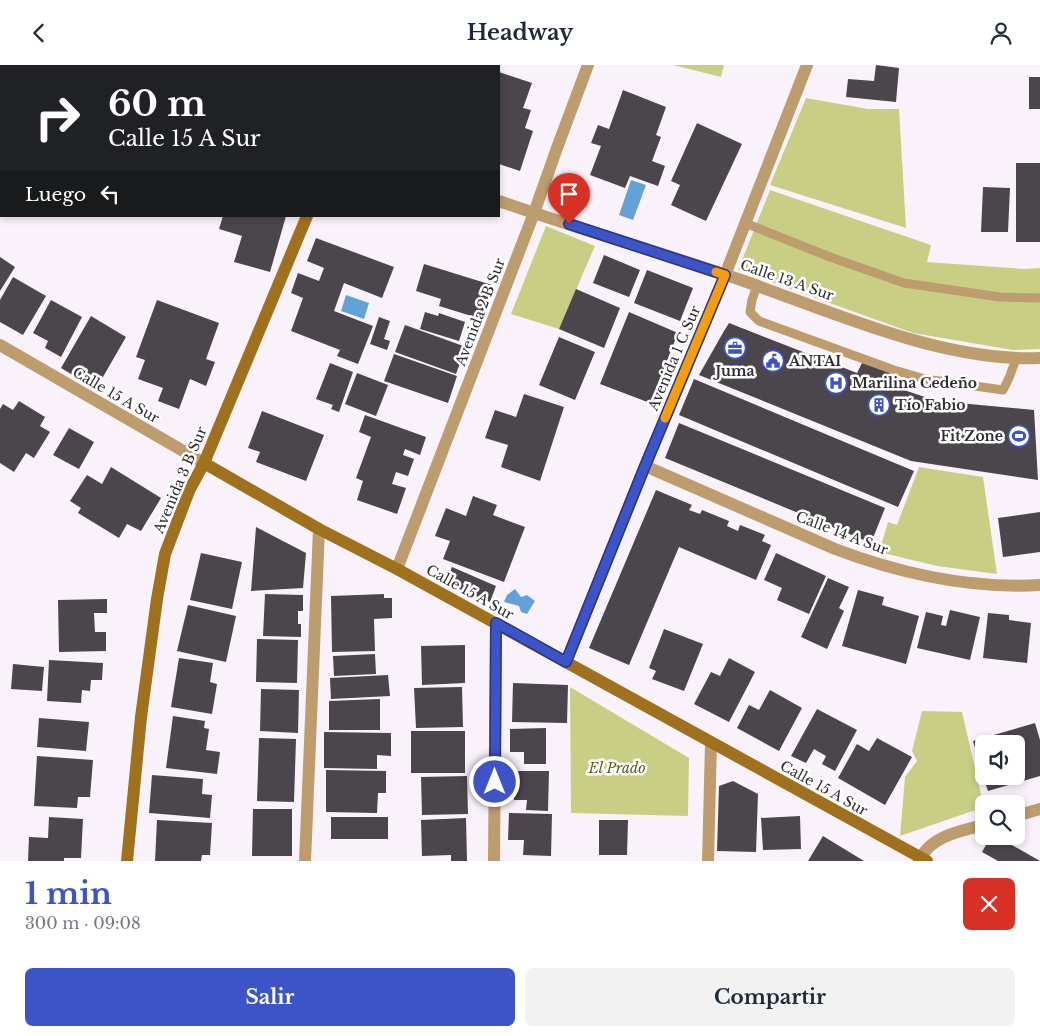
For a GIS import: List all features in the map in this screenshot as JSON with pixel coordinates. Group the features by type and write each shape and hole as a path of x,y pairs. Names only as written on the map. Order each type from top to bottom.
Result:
{"street":[{"name":"Avenida 2 B Sur","path":"397,569 534,213 588,65"},
{"name":"Avenida 1 C Sur","path":"566,662 725,275 807,65"},
{"name":"Calle 13 A Sur","path":"500,201 725,275 910,340 961,351 1016,359 1040,358"},
{"name":"Avenida 3 B Sur","path":"127,861 141,717 156,599 165,554 188,491 204,463 307,217"},
{"name":"Calle 15 A Sur","path":"0,345 319,529 496,623 922,860"},
{"name":"Calle 14 A Sur","path":"645,466 835,549 868,561 903,571 959,582 1013,587 1040,585"},
{"path":"305,861 319,529"},
{"path":"494,861 496,623"},
{"path":"708,861 711,743"},
{"path":"1025,813 1040,809"},
{"path":"922,860 929,846 947,835 975,827"}],"lane":[{"path":"745,223 830,257 904,283 1000,297 1040,298"},
{"path":"757,286 750,312 759,321 910,375 925,379 1003,390 1016,359"}],"green space":[{"path":"673,65 724,65 721,77"},
{"path":"806,98 868,109 899,109 906,228 770,185"},
{"path":"770,190 931,245 927,262 1024,269 1040,268 1040,349 1013,350 913,333 738,270"},
{"path":"546,226 595,246 559,329 511,314"},
{"path":"919,467 983,477 997,574 937,566 879,552 888,522 897,525"},
{"name":"El Prado","path":"570,687 689,758 688,816 571,813"},
{"path":"922,711 962,712 975,768 975,785 979,785 981,795 975,795 975,810 900,836 905,777 917,761 912,751"}],"water":[{"path":"631,180 646,185 633,220 619,215"},
{"path":"346,295 369,303 364,319 341,311"},
{"path":"515,589 521,597 527,595 535,601 527,614 521,612 519,606 504,602 507,595"}],"building":[{"path":"876,65 899,68 896,102 846,97 848,79 874,81"},
{"path":"500,72 532,83 523,108 531,110 525,128 533,131 520,171 500,164"},
{"path":"1029,77 1040,77 1040,109 1029,109"},
{"path":"623,90 666,107 656,135 661,137 652,161 665,166 658,186 630,176 625,188 590,175 601,146 591,143 598,125 609,129"},
{"path":"697,123 742,144 706,221 671,205 680,185 671,181"},
{"path":"1016,163 1040,163 1040,242 1016,242"},
{"path":"983,187 1010,188 1008,232 981,232"},
{"path":"223,217 286,217 270,272 234,262 242,236 219,229"},
{"path":"316,238 394,267 382,298 344,283 334,311 373,326 358,364 337,356 340,350 291,331 303,298 291,293 298,273 319,281 324,268 307,261"},
{"path":"604,255 640,270 629,297 593,283"},
{"path":"0,257 15,267 0,291"},
{"path":"424,264 492,285 481,319 439,306 441,299 416,291"},
{"path":"647,270 693,288 680,321 634,303"},
{"path":"13,277 46,296 23,335 0,322 0,300"},
{"path":"576,289 620,308 604,348 559,329"},
{"path":"51,300 82,317 61,357 45,348 48,341 33,333"},
{"path":"157,300 219,323 206,359 215,362 206,386 190,379 179,409 158,401 163,388 138,379 145,360 136,357"},
{"path":"425,312 438,316 439,313 465,322 459,341 420,329"},
{"path":"629,312 678,333 650,403 600,384"},
{"path":"91,316 126,337 96,389 61,368"},
{"path":"379,317 390,321 384,339 390,341 387,350 370,344"},
{"name":"Tío Fabio","path":"729,323 857,373 864,359 894,370 889,385 937,401 1034,410 1038,480 911,461 699,375"},
{"path":"405,325 466,347 456,374 395,352"},
{"path":"559,337 595,352 575,400 539,385"},
{"path":"394,354 457,376 448,403 384,381"},
{"path":"330,363 353,372 339,412 331,409 333,405 316,399"},
{"path":"357,373 388,385 376,416 345,404"},
{"path":"694,379 914,471 898,507 679,415"},
{"path":"524,394 564,407 540,481 501,467 508,445 485,438 495,410 516,417"},
{"path":"19,401 45,417 40,426 50,432 34,458 26,453 14,472 0,463 0,409 3,404 13,410"},
{"path":"262,411 324,435 306,481 256,462 260,452 248,448"},
{"path":"365,415 426,437 420,455 405,449 403,455 414,459 408,476 396,472 392,484 406,488 397,514 357,500 363,481 356,478 371,437 359,432"},
{"path":"679,423 885,508 871,543 665,458"},
{"path":"69,428 94,442 79,469 53,455"},
{"path":"111,467 161,498 141,531 127,524 119,538 78,513 81,508 70,501 87,475 102,484"},
{"path":"656,490 692,505 689,510 700,514 702,510 729,521 727,526 738,531 740,525 765,535 762,541 771,545 756,580 679,547 629,665 589,648"},
{"path":"473,496 497,505 493,515 525,527 504,582 443,559 450,541 435,536 446,508 466,516"},
{"path":"1040,512 1040,552 1003,557 998,518"},
{"path":"256,527 306,553 303,588 251,591"},
{"path":"201,553 242,562 232,609 190,600"},
{"path":"776,553 826,576 809,614 777,600 782,588 764,580"},
{"path":"452,567 496,586 490,602 445,583"},
{"path":"828,578 849,587 839,608 844,611 827,649 801,637"},
{"path":"858,590 884,597 882,605 919,616 906,664 842,646"},
{"path":"265,594 303,595 303,611 298,611 301,637 263,636"},
{"path":"384,594 384,598 392,598 392,618 374,619 375,651 332,652 331,596"},
{"path":"107,599 107,613 94,613 95,632 106,632 106,651 59,652 58,600"},
{"path":"188,605 236,616 226,662 177,651"},
{"path":"950,610 980,617 970,660 917,648 926,612 943,616 941,625 946,626"},
{"path":"988,613 1009,615 1009,620 1031,623 1027,663 983,658"},
{"path":"664,629 703,644 684,691 652,679 656,671 649,668"},
{"path":"257,639 298,640 297,683 256,682"},
{"path":"465,645 465,683 422,685 421,646"},
{"path":"375,654 376,674 334,676 333,656"},
{"path":"179,658 213,663 210,682 217,684 212,714 171,707"},
{"path":"729,658 755,672 729,722 694,704 711,672 720,676"},
{"path":"49,660 103,663 102,680 91,680 90,691 82,690 81,703 47,701"},
{"path":"13,664 44,667 42,691 11,689"},
{"path":"388,675 390,696 331,699 330,678"},
{"path":"513,683 568,685 567,723 512,722"},
{"path":"462,687 463,727 416,728 414,688"},
{"path":"261,689 299,690 298,733 260,731"},
{"path":"770,690 802,708 779,751 737,728 749,705 759,710"},
{"path":"380,699 380,730 329,730 329,701"},
{"path":"817,709 857,730 835,771 822,764 826,756 814,749 806,763 791,756"},
{"path":"173,716 205,721 204,728 209,729 206,750 220,752 217,774 166,768"},
{"path":"39,718 89,722 86,751 37,747"},
{"path":"1035,723 1040,740 1040,776 1025,780 1025,735 994,735"},
{"path":"546,728 546,764 524,764 524,752 510,752 510,729"},
{"path":"411,731 465,731 465,773 411,773"},
{"path":"324,732 391,733 391,756 377,755 377,769 324,768"},
{"path":"259,738 296,739 294,802 257,801"},
{"path":"877,738 912,757 885,805 838,778 857,744 869,751"},
{"path":"37,756 93,760 90,797 78,797 77,808 34,806"},
{"path":"326,770 386,771 386,793 378,793 377,813 326,812"},
{"path":"515,771 549,771 548,811 526,810 527,800 514,800"},
{"path":"152,775 203,779 202,794 212,795 210,818 149,813"},
{"path":"467,776 468,814 422,815 421,777"},
{"path":"733,781 758,794 756,852 717,851 719,786"},
{"path":"986,785 1009,785 988,791"},
{"path":"253,809 292,809 292,856 252,856"},
{"path":"509,813 552,814 551,856 523,855 524,840 508,840"},
{"path":"800,816 801,849 763,850 761,818"},
{"path":"49,817 83,819 81,858 64,858 64,861 28,861 29,837 48,838"},
{"path":"331,817 388,817 388,839 331,839"},
{"path":"466,818 467,861 451,861 451,855 422,856 421,820"},
{"path":"157,820 212,823 210,855 202,855 201,861 155,861"},
{"path":"599,820 628,820 627,855 599,855"},
{"path":"823,836 864,861 808,861"},
{"path":"986,845 1012,845 1040,861 998,861 982,852"}],"slow traffic":[{"path":"665,418 725,275 716,272"}],"place":[{"name":"Juma","path":"735,348"},
{"name":"ANTAI","path":"773,361"},
{"name":"Marilina Cedeño","path":"836,383"},
{"name":"Tío Fabio","path":"879,405"},
{"name":"Fit Zone","path":"1019,436"}],"route":[{"path":"495,782 496,623 566,662 725,275 569,224"}]}
